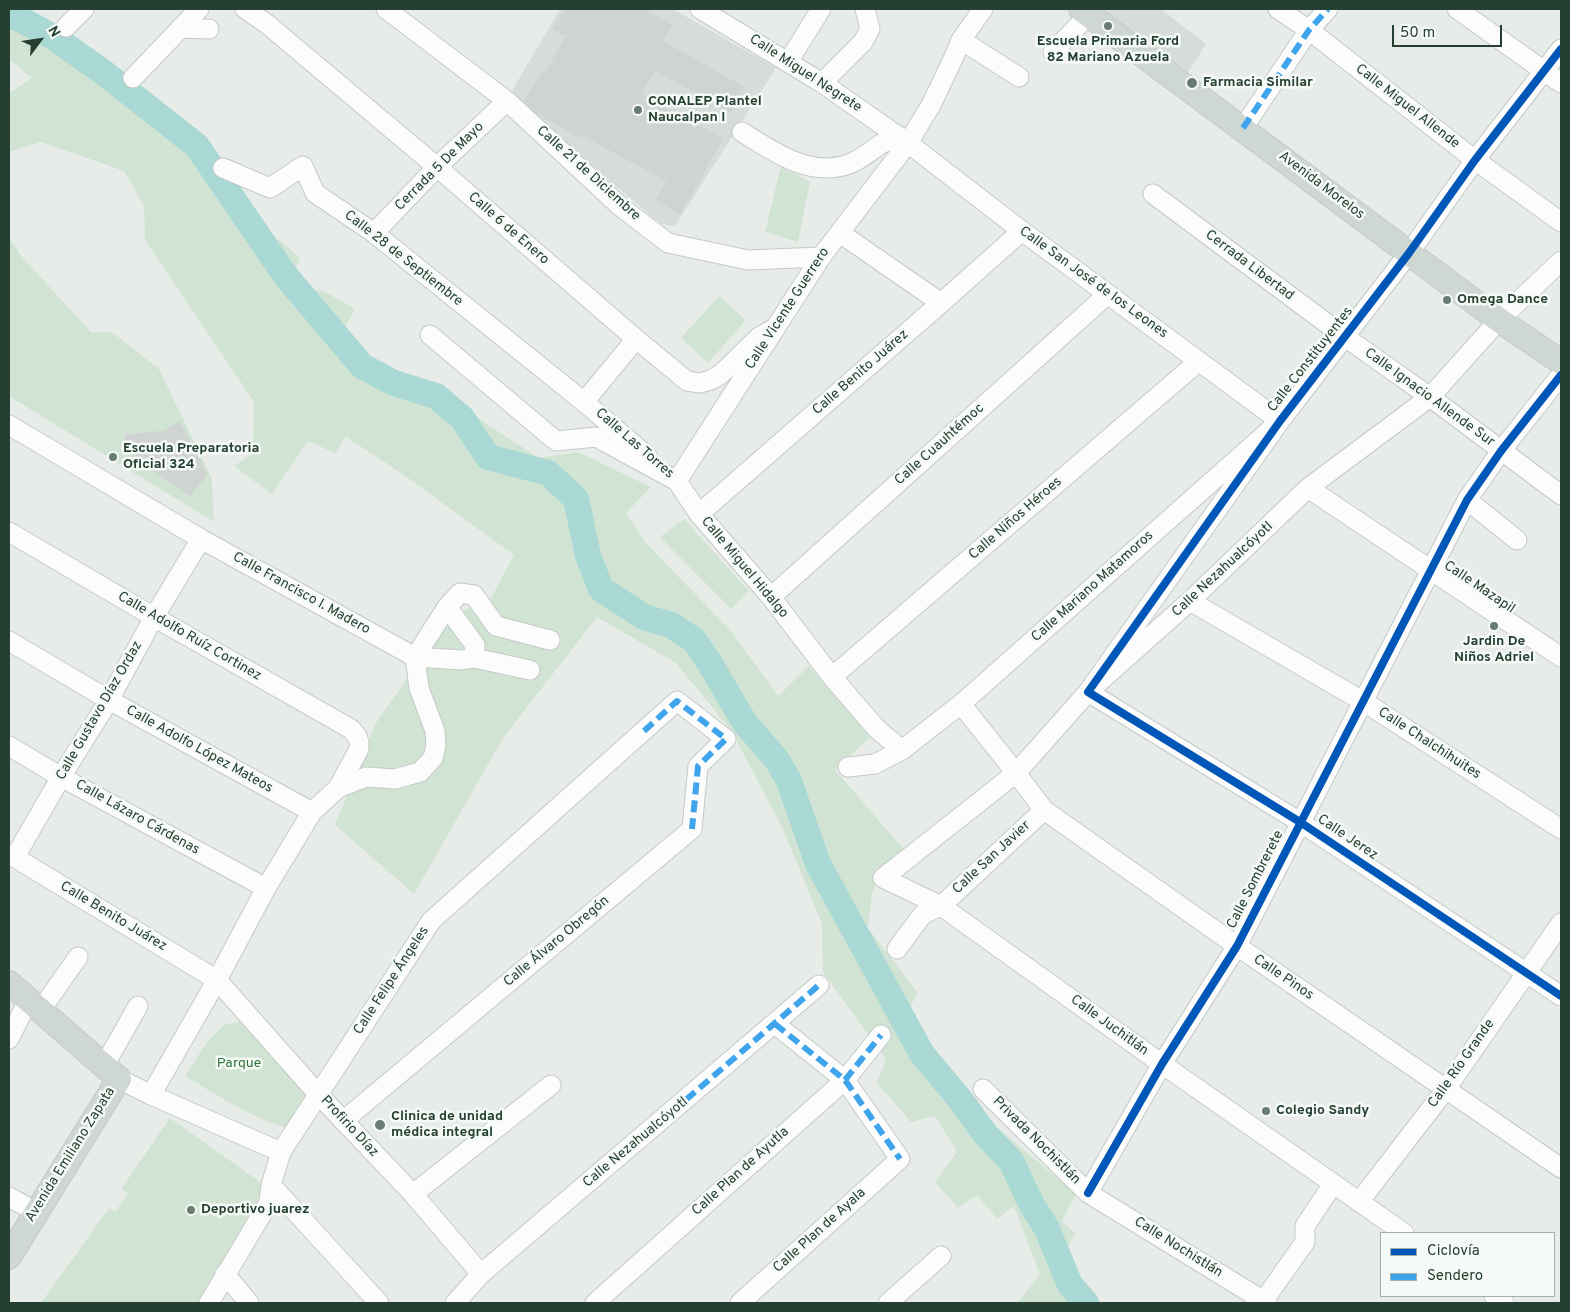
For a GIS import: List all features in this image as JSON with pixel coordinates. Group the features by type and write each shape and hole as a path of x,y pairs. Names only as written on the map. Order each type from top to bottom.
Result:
{"main road":[{"name":"Avenida Morelos","path":"1088,11 1499,320 1561,362"},
{"path":"9,983 111,1072"},
{"name":"Avenida Emiliano Zapata","path":"9,1257 36,1212 111,1072"}],"street":[{"path":"66,27 84,9"},
{"path":"133,78 199,9"},
{"name":"Calle 6 de Enero","path":"245,9 267,24 437,167 687,382 700,383 711,380 721,374 759,337 775,328"},
{"name":"Calle 21 de Diciembre","path":"386,9 507,101 621,207 668,243 748,260 821,257"},
{"name":"Calle Miguel Negrete","path":"700,9 822,83 904,139"},
{"path":"788,62 821,9"},
{"path":"822,83 863,42 870,28 865,9"},
{"name":"Calle Vicente Guerrero","path":"677,481 821,257 840,234 904,139 931,105 961,40 983,9"},
{"name":"Calle Miguel Allende","path":"1278,9 1476,160 1561,222"},
{"path":"1243,128 1308,30 1328,9"},
{"path":"1457,9 1561,83"},
{"path":"1053,52 1088,11"},
{"path":"180,28 209,29"},
{"path":"961,40 1019,77"},
{"name":"Calle Constituyentes","path":"1088,692 1280,421 1410,253 1476,160 1561,49"},
{"name":"Cerrada 5 De Mayo","path":"374,233 437,167 507,101"},
{"path":"742,132 788,158 822,169 849,164 862,158 881,144 904,139"},
{"name":"Calle San José de los Leones","path":"904,139 1022,231 1280,421"},
{"name":"Calle 28 de Septiembre","path":"223,168 270,188 303,166 315,193 374,233 584,402"},
{"name":"Cerrada Libertad","path":"1153,194 1345,337"},
{"name":"Calle Benito Juárez","path":"699,514 1022,231"},
{"path":"840,234 941,303"},
{"name":"Calle Nezahualcóyotl","path":"883,878 1016,773 1088,692 1190,601 1308,488 1430,397 1499,320 1561,261"},
{"name":"Calle Cuauhtémoc","path":"771,597 1108,294"},
{"name":"Calle Miguel Hidalgo","path":"430,334 556,441 596,437 677,481 699,514 771,597 832,677 877,729 902,750"},
{"name":"Calle Ignacio Allende Sur","path":"1345,337 1430,397 1561,495"},
{"name":"Calle Las Torres","path":"636,339 584,402 677,481"},
{"name":"Calle Niños Héroes","path":"832,677 1199,360"},
{"name":"Calle Sombrerete","path":"1088,1193 1162,1064 1236,946 1467,500 1501,451 1561,375"},
{"name":"Calle Mariano Matamoros","path":"848,767 875,764 902,750 961,704 1280,421"},
{"name":"Calle Francisco I. Madero","path":"9,425 201,539 414,657"},
{"name":"Calle Mazapil","path":"1308,488 1561,657"},
{"path":"1467,500 1517,540"},
{"name":"Calle Adolfo Ruíz Cortinez","path":"9,532 351,729 359,742 359,749 338,788"},
{"name":"Calle Gustavo Díaz Ordaz","path":"12,855 108,700 154,617 201,539"},
{"path":"150,1095 217,980 266,888 312,812 338,788 366,777 395,779 420,772 434,758 436,745 435,731 418,688 414,657 447,607 460,593 474,595 496,626 550,640"},
{"name":"Calle Chalchihuites","path":"1190,601 1364,702 1561,829"},
{"path":"447,607 475,645 474,658"},
{"name":"Calle Adolfo López Mateos","path":"9,641 108,700 312,812"},
{"path":"414,657 462,660 474,658 530,670"},
{"name":"Calle Jerez","path":"1088,692 1300,822 1561,996"},
{"name":"Calle Felipe Ángeles","path":"209,1303 269,1202 271,1185 281,1152 432,921 677,701 726,738"},
{"name":"Calle Pinos","path":"961,704 1044,810 1236,946 1561,1168"},
{"name":"Calle Álvaro Obregón","path":"344,1121 692,829 698,766 726,738"},
{"name":"Calle Lázaro Cárdenas","path":"9,746 61,777 266,888"},
{"name":"Calle San Javier","path":"923,914 941,906 1044,810"},
{"name":"Calle Benito Juárez","path":"12,855 217,980"},
{"path":"883,878 923,914 897,949"},
{"name":"Calle Juchitlán","path":"883,878 941,906 1162,1064 1403,1232"},
{"name":"Calle Río Grande","path":"1359,1202 1446,1089 1561,923"},
{"path":"9,1039 34,1006 78,957"},
{"name":"Profirio Díaz","path":"217,980 318,1094 413,1194 481,1274"},
{"name":"Calle Nezahualcóyotl","path":"455,1303 481,1274 776,1024 819,985"},
{"path":"138,1006 111,1072 150,1095 281,1152"},
{"path":"776,1024 845,1080"},
{"name":"Calle Plan de Ayutla","path":"595,1303 845,1080 881,1036"},
{"name":"Calle Plan de Ayala","path":"740,1303 900,1159 845,1080"},
{"path":"413,1194 551,1085"},
{"name":"Privada Nochistlán","path":"983,1089 1088,1193"},
{"path":"1264,1302 1305,1242 1305,1226 1333,1184"},
{"path":"271,1185 379,1303"},
{"name":"Calle Nochistlán","path":"1088,1193 1264,1302"},
{"path":"9,1197 36,1212"},
{"path":"888,1303 941,1256"},
{"path":"225,1274 250,1303"}],"shaded area":[{"name":"CONALEP Plantel Naucalpan I","path":"560,9 673,9 776,68 675,226 661,224 509,96"},
{"path":"1108,9 1161,9 1206,44 1187,74 1105,13"}],"green space":[{"path":"9,18 32,25 109,90 179,140 228,213 281,241 300,258 294,272 305,290 324,291 355,309 337,342 366,362 438,392 539,458 578,452 651,487 626,513 645,542 731,631 778,696 809,666 870,737 835,770 907,853 878,877 872,895 868,928 918,993 908,1010 943,1063 992,1123 1076,1194 1062,1221 1075,1233 1065,1253 1073,1277 1102,1303 1017,1303 1040,1275 1014,1206 997,1219 977,1195 958,1208 935,1182 957,1152 935,1116 911,1122 877,1083 886,1059 823,972 822,924 783,829 731,730 676,663 597,617 503,738 414,894 335,825 376,723 433,642 464,610 490,600 514,555 401,473 346,437 335,453 308,441 272,494 234,466 253,453 254,402 145,240 144,206 124,171 41,142 9,152 9,93 32,78 9,59"},
{"path":"781,166 810,182 798,242 765,232"},
{"path":"9,238 23,258 91,332 112,332 159,369 212,479 214,522 9,396"},
{"path":"719,296 746,320 708,363 681,338"},
{"path":"684,519 749,591 731,609 660,537"},
{"name":"Parque","path":"250,1022 314,1091 287,1128 247,1112 185,1076 207,1042 224,1025"},
{"name":"Deportivo juarez","path":"170,1118 277,1194 201,1303 41,1303 109,1208 115,1212 128,1194 121,1189"}],"building":[{"name":"CONALEP Plantel Naucalpan I","path":"566,9 643,9 672,25 662,41 744,87 730,112 655,70 641,94 723,139 680,214 656,200 667,181 582,135 580,138 535,112 524,102 543,70 546,72 566,36 553,29"},
{"path":"180,422 207,474 190,496 137,460 126,449 125,435 164,431"}],"waterway":[{"path":"9,15 53,37 103,72 197,146 285,275 362,366 394,383 436,396 462,418 488,457 548,473 576,499 588,556 601,589 644,617 671,625 694,640 745,723 777,760 789,781 818,864 922,1054 959,1098 986,1135 1011,1161 1032,1205 1047,1229 1070,1285 1086,1303"}],"marked path":[{"path":"1243,128 1309,30 1328,9"},
{"path":"644,731 677,701 726,739 698,766 692,829"},
{"path":"645,1135 819,985"},
{"path":"775,1024 845,1080 900,1159"},
{"path":"845,1080 881,1035"}],"cycle path":[{"path":"1561,49 1475,160 1409,253 1280,421 1088,692 1300,822 1561,996"},
{"path":"1088,1193 1162,1064 1237,946 1467,500 1501,451 1561,375"}],"place":[{"name":"Escuela Primaria Ford 82 Mariano Azuela","path":"1108,26"},
{"name":"Farmacia Similar","path":"1192,83"},
{"name":"CONALEP Plantel Naucalpan I","path":"638,110"},
{"name":"Omega Dance","path":"1447,300"},
{"name":"Escuela Preparatoria Oficial 324","path":"113,457"},
{"name":"Jardin De Niños Adriel","path":"1494,626"},
{"name":"Colegio Sandy","path":"1266,1111"},
{"name":"Clinica de unidad médica integral","path":"380,1125"},
{"name":"Deportivo juarez","path":"191,1210"}]}
